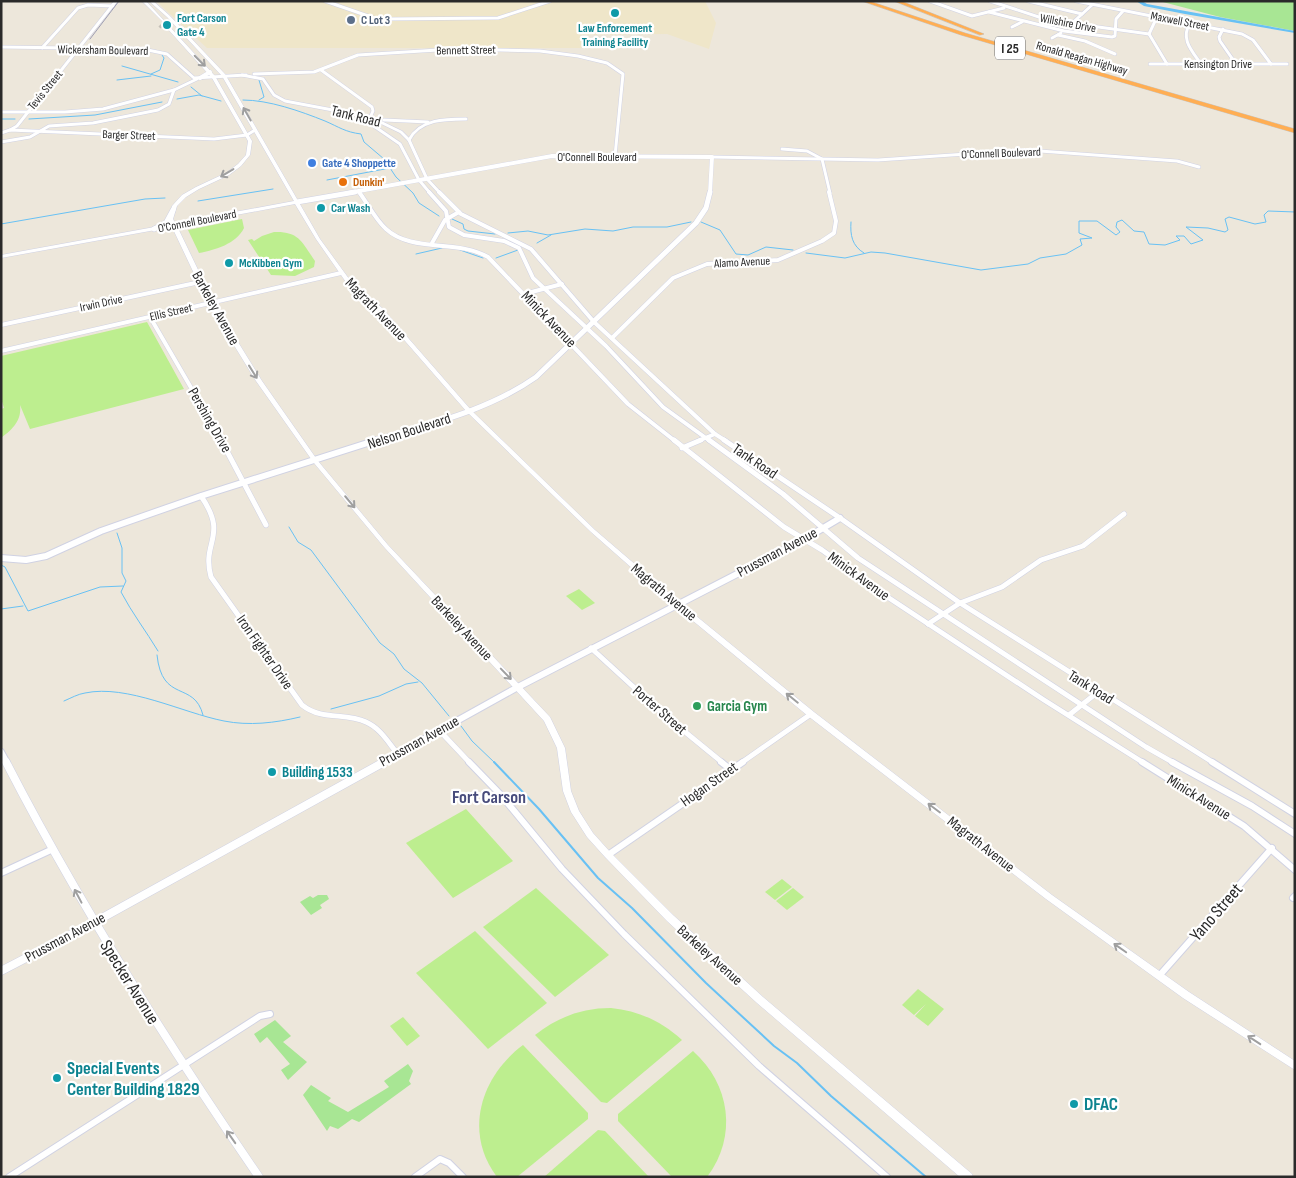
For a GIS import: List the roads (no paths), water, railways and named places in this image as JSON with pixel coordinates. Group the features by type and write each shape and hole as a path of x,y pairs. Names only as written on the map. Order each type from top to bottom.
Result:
{"highway":[{"path":"859,1 892,11"},
{"name":"Ronald Reagan Highway","path":"864,1 1295,131"},
{"name":"Ronald Reagan Highway","path":"876,1 994,38 1295,126"},
{"path":"896,1 994,38"}],"main road":[{"path":"144,1 214,77 247,135 250,148 243,161 225,174 187,194 173,210"},
{"name":"Magrath Avenue","path":"150,1 168,16 225,76 297,202 341,273 358,293 380,310 469,411 593,531 677,604 811,714 1049,897 1160,976 1295,1066"},
{"path":"157,17 165,25"},
{"name":"O'Connell Boulevard","path":"1,257 297,202"},
{"name":"Barkeley Avenue","path":"173,210 171,215 173,225 211,303 259,381 316,462 386,546 547,719 560,748 567,791 575,812 590,835 670,918 732,975 968,1177"}],"street":[{"name":"Tevis Street","path":"10,130 27,112 116,1"},
{"path":"325,1 385,20 498,18 550,1"},
{"path":"930,1 966,16 1004,8"},
{"name":"Willshire Drive","path":"990,1 1004,8 1071,24 1149,34"},
{"path":"1028,1 1082,14"},
{"name":"Maxwell Street","path":"1076,1 1223,29 1250,38 1271,64"},
{"path":"1052,38 1064,31 1092,4"},
{"path":"42,48 78,8 82,6 113,6"},
{"path":"989,12 1064,31 1112,38 1115,36 1116,19 1123,11"},
{"path":"1157,17 1150,28 1149,34 1166,64"},
{"path":"1012,27 1022,21"},
{"path":"1190,23 1186,28 1184,36 1201,64"},
{"path":"1223,29 1219,37 1220,41 1236,64"},
{"path":"1058,35 1085,41 1115,54"},
{"name":"Wickersham Boulevard","path":"1,47 133,48 161,52 170,56 188,75 200,78"},
{"name":"Bennett Street","path":"264,75 321,70 341,60 356,56 439,51 550,52 610,65 620,70 624,76 615,156"},
{"name":"Kensington Drive","path":"1150,64 1287,64"},
{"path":"321,70 372,107 369,123 392,136 400,144 419,180 446,211 449,227 464,236 504,241 519,248 525,257 532,278 588,328 655,400 673,416 783,494 871,567 1081,706 1153,751 1252,806 1295,834"},
{"path":"1,112 103,108 152,93 174,90 210,72"},
{"path":"200,78 264,75"},
{"name":"Tank Road","path":"264,75 274,95 285,101 370,117 394,127 409,140 427,179 459,212 467,218 527,246 594,322 715,434 840,518 960,603 1098,692 1295,814"},
{"path":"1,142 27,138 49,126 106,121 158,110 168,104 174,90"},
{"path":"376,119 406,122 466,119"},
{"path":"409,140 412,133 418,128 438,121"},
{"name":"Barger Street","path":"1,133 10,130 214,139 247,135 255,130"},
{"path":"782,149 807,151 822,159"},
{"name":"O'Connell Boulevard","path":"297,202 547,157 615,156 885,160 1026,150 1177,161 1199,167"},
{"name":"Nelson Boulevard","path":"1,558 26,560 46,556 101,532 201,496 316,462 469,411 497,401 522,388 588,328 702,216 712,191 712,158"},
{"name":"Alamo Avenue","path":"612,338 673,278 685,272 714,264 778,260 832,235 836,230 836,221 822,159"},
{"name":"Minick Avenue","path":"359,191 392,234 407,240 465,247 480,252 572,343 628,404 682,448 803,540 822,550 928,624 1244,826 1272,848 1295,870"},
{"path":"154,229 166,222 173,210"},
{"path":"432,243 437,230 447,218 459,212"},
{"name":"Ellis Street","path":"1,351 341,273"},
{"name":"Irwin Drive","path":"1,325 200,282"},
{"path":"524,294 562,284"},
{"name":"Pershing Drive","path":"150,318 245,482 266,525"},
{"path":"682,448 715,434"},
{"name":"Iron Fighter Drive","path":"201,496 212,513 215,524 208,562 212,577 302,705 320,716 366,722 376,729 397,753"},
{"path":"928,624 960,603 1002,587 1041,560 1083,546 1124,514"},
{"name":"Prussman Avenue","path":"1,971 93,923 518,687 803,540 840,518"},
{"name":"Porter Street","path":"591,648 662,713 730,769"},
{"path":"1069,715 1098,692"},
{"name":"Hogan Street","path":"608,855 811,714"},
{"path":"439,730 501,794 562,869 624,934 759,1066 887,1177"},
{"name":"Specker Avenue","path":"1,752 93,923 183,1067 259,1177"},
{"name":"Yano Street","path":"1160,976 1272,848"},
{"path":"1,873 53,849"},
{"path":"9,1177 260,1016 270,1014"},
{"path":"415,1177 437,1160 444,1158 450,1161 463,1177"}],"waterway":[{"path":"1138,1 1146,5 1185,13 1295,32"},
{"path":"136,51 144,52"},
{"path":"151,74 160,70 164,58 162,55"},
{"path":"122,66 178,82"},
{"path":"117,80 151,76"},
{"path":"259,80 264,97 259,100"},
{"path":"191,87 202,96"},
{"path":"177,99 202,96"},
{"path":"202,96 221,101"},
{"path":"243,100 253,100 284,107 315,117 346,131 361,134 364,142 384,159 390,168"},
{"path":"29,119 95,115 162,102"},
{"path":"1,119 15,119"},
{"path":"327,180 390,168"},
{"path":"390,168 396,177 413,193 419,203 439,216"},
{"path":"198,201 273,189"},
{"path":"1,224 145,199 165,198"},
{"path":"806,253 845,258 871,252 885,253 981,270 1028,264 1040,258 1066,254 1082,245 1080,239 1092,238 1079,233 1079,221 1097,221 1116,235 1120,232 1116,227 1117,222 1122,220 1134,231 1144,232 1149,244 1165,245 1180,240 1176,236 1184,236 1191,244 1203,240 1186,227 1208,228 1225,232 1228,230 1225,219 1229,217 1255,224 1266,222 1264,215 1268,211 1295,212"},
{"path":"452,219 463,224 464,229 468,231 495,234"},
{"path":"508,233 528,231 548,235 585,229 613,231 633,227 667,227 691,222"},
{"path":"701,222 720,230 736,254 748,255 766,247 793,250"},
{"path":"851,222 854,244 864,253"},
{"path":"537,243 551,235"},
{"path":"416,254 442,248"},
{"path":"460,250 483,258"},
{"path":"496,258 518,250"},
{"path":"289,527 298,542 311,550 380,643 394,654 404,669 422,683 449,716"},
{"path":"117,533 122,548 122,573 126,581 121,592 158,651"},
{"path":"1,565 5,567 28,611 100,587 123,586"},
{"path":"1,609 23,606"},
{"path":"157,655 160,670 165,680 171,686 193,698 199,704 203,715"},
{"path":"331,709 379,696 406,684 418,682"},
{"path":"64,701 85,693 101,691 119,692 233,723 262,723 300,717"},
{"path":"461,726 472,741 494,763"},
{"path":"494,763 539,809 598,878 632,908 706,983 774,1046 797,1063 831,1096 926,1177"}],"railway":[{"path":"90,39 119,1"}],"place":[{"name":"Law Enforcement Training Facility","path":"615,13"},
{"name":"C Lot 3","path":"351,20"},
{"name":"Fort Carson Gate 4","path":"167,25"},
{"name":"Gate 4 Shoppette","path":"312,163"},
{"name":"Dunkin'","path":"343,182"},
{"name":"Car Wash","path":"321,208"},
{"name":"McKibben Gym","path":"229,263"},
{"name":"Garcia Gym","path":"697,706"},
{"name":"Building 1533","path":"272,772"},
{"name":"Special Events Center Building 1829","path":"57,1078"},
{"name":"DFAC","path":"1074,1104"}],"district":[{"name":"Fort Carson","path":"489,797"}]}
